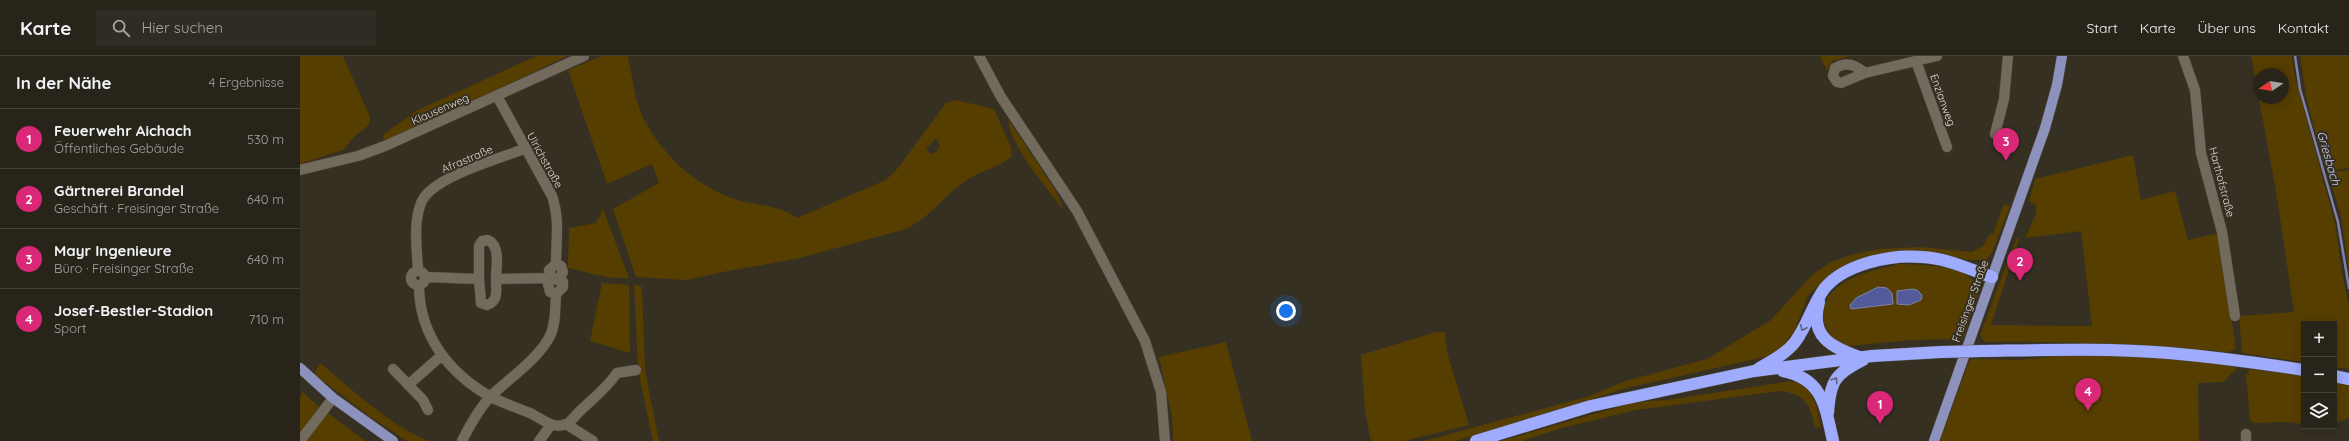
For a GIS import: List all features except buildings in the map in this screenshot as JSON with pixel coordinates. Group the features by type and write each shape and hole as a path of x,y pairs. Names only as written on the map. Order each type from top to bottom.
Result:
{"highway":[{"path":"1754,372 1790,348 1800,334 1821,294 1838,277 1858,267 1885,260 1912,256 1948,261 1992,277"},
{"path":"1821,294 1816,317 1820,332 1828,343 1835,347 1866,356"},
{"path":"1476,441 1592,406 1754,372 1866,356 1983,351 2121,351 2225,358 2301,370"},
{"path":"1828,417 1831,389 1836,378 1845,369 1866,356"},
{"path":"1774,369 1800,375 1811,382 1820,394 1828,417 1833,441"},
{"path":"2337,377 2349,379"}],"main road":[{"name":"Freisinger Straße","path":"1934,441 2052,107 2062,56"},
{"path":"300,368 333,398 393,441"}],"street":[{"name":"Klausenweg","path":"300,170 358,156 385,146 584,56"},
{"path":"979,56 1001,97 1077,211 1145,342 1161,392 1164,441"},
{"path":"1865,73 1937,56"},
{"path":"1995,134 2004,99 2008,56"},
{"name":"Harthofstraße","path":"2183,56 2194,90 2201,153 2222,233 2236,316"},
{"name":"Enzianweg","path":"1916,61 1947,146"},
{"name":"Ulrichstraße","path":"462,441 478,412 547,341 554,321 556,294 563,287 563,282 556,279 563,272 561,266 556,264 558,220 556,207 552,196 524,149 497,96"},
{"name":"Afrastraße","path":"524,149 447,180 428,194 421,203 418,216 421,278 419,302 424,321 442,356 463,377 491,397 540,418 551,425"},
{"path":"488,240 494,242 496,247 496,298 492,303 487,305 481,303 479,279 479,246 482,241 488,240"},
{"path":"421,278 479,279"},
{"path":"496,279 556,279"},
{"path":"408,385 442,356"},
{"path":"392,369 423,400 428,410"},
{"path":"566,424 601,392 618,373 636,370"},
{"path":"300,441 333,398"},
{"path":"539,441 551,425 566,424 594,441"}],"shaded area":[{"path":"300,56 343,56 370,117 369,125 354,137 343,150 300,164"},
{"path":"536,56 567,56 383,144 384,134 416,111"},
{"path":"602,56 628,56 635,94 642,115 659,142 680,166 705,185 719,193 734,199 782,210 797,218 886,180 898,168 946,103 956,100 994,109 1011,147 1012,156 1004,162 964,182 931,212 913,225 903,230 796,259 686,280 636,277 613,209 659,183 652,164 607,184 568,70","holes":["936,138 940,145 936,152 931,154 926,149"]},
{"path":"1820,56 1850,56 1832,61 1827,71"},
{"path":"2251,56 2292,56 2294,72 2335,223 2342,273 2349,305 2349,369 2337,367 2337,321 2301,321 2301,362 2242,353 2239,316 2294,312 2276,191 2260,104 2289,104 2289,68 2253,68"},
{"path":"2300,56 2349,56 2349,168 2326,171 2307,101"},
{"path":"1008,119 1056,191 1064,211 1022,154 1010,130"},
{"path":"2133,155 2141,200 2175,191 2188,240 2219,233 2236,349 2228,352 2106,344 1985,342 1980,335 2016,239 2019,239 1991,325 2092,326 2081,231 2025,238 2036,214 2036,205 2029,201 2035,179"},
{"path":"2349,170 2349,271 2341,216 2328,173"},
{"path":"2004,204 2010,206 1992,253 1986,260 1969,260 1930,252 1902,252 1854,261 1831,275 1808,295 1795,330 1782,347 1769,356 1627,388 1456,441 1424,441 1590,396 1625,381 1707,359 1771,320 1812,275 1829,263 1850,255 1880,249 1920,247 1972,252 1983,246 1989,235 1993,234"},
{"path":"603,209 629,278 606,277 568,268 569,228 596,223"},
{"path":"1900,264 1948,268 1970,277 1976,285 1978,295 1963,339 1912,340 1849,346 1830,338 1824,323 1823,314 1826,302 1832,292 1841,284 1852,278 1877,269"},
{"path":"602,283 629,285 630,353 590,341"},
{"path":"634,284 642,287 645,370 659,441 653,441 638,370"},
{"path":"1436,332 1445,332 1447,352 1469,425 1404,441 1371,441 1365,411 1361,355"},
{"path":"1226,342 1252,441 1173,441 1172,416 1159,357"},
{"path":"2060,356 2172,357 2194,359 2237,368 2223,382 2198,383 2199,441 1940,441 1970,359 2018,360"},
{"path":"320,363 385,416 413,434 428,441 407,441 369,416 314,374"},
{"path":"2250,369 2301,376 2301,424 2285,422 2254,423 2250,420 2246,375"},
{"path":"1791,381 1805,388 1814,398 1821,428 1815,427 1811,412 1801,398 1788,392 1780,391 1636,410 1562,428 1522,441 1500,441 1636,402 1666,400"},
{"path":"2337,381 2349,383 2349,418 2337,422"},
{"path":"303,392 319,407 300,434 300,396"},
{"path":"327,412 365,441 306,441"}],"water":[{"path":"1878,287 1887,288 1892,293 1893,304 1851,309 1850,305 1856,298"},
{"path":"1912,289 1917,290 1922,295 1921,300 1909,305 1897,304 1897,291"}],"waterway":[{"name":"Griesbach","path":"2295,56 2300,89 2338,222 2349,288"}],"place":[{"name":"Mayr Ingenieure","path":"2006,161"},
{"name":"Gärtnerei Brandel","path":"2020,281"},
{"name":"Josef-Bestler-Stadion","path":"2088,411"},
{"name":"Feuerwehr Aichach","path":"1880,424"}]}
